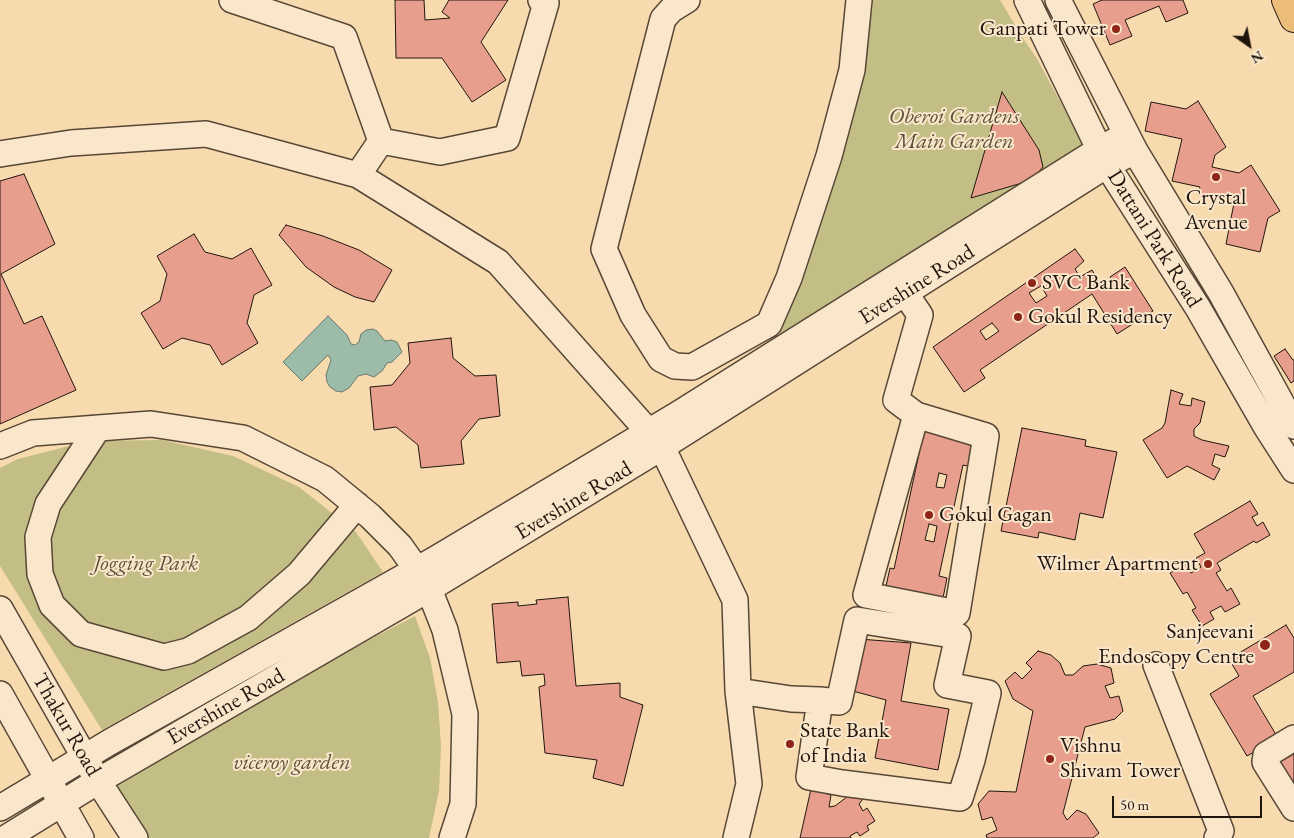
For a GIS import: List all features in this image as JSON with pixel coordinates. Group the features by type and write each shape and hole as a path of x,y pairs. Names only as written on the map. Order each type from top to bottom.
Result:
{"highway":[{"path":"1286,0 1294,18"}],"street":[{"path":"232,0 344,37 381,141"},
{"path":"381,141 440,152 507,138 546,3 541,0"},
{"path":"687,0 671,10 663,19 604,249 633,315 661,358 675,366 692,367 769,324 789,278 829,156 852,70 859,0"},
{"name":"Dattani Park Road","path":"1027,0 1103,157 1198,308 1283,423"},
{"name":"Dattani Park Road","path":"1058,0 1130,143 1221,293 1283,423 1294,470"},
{"path":"0,154 71,143 206,134 358,175 498,262 656,439 735,600 738,691 749,784 736,838"},
{"path":"358,175 381,141"},
{"name":"Evershine Road","path":"6,838 423,579 656,439 1103,157 1130,143"},
{"name":"Evershine Road","path":"787,356 905,293 1103,157"},
{"path":"905,293 920,314 896,400 916,415 986,436 957,613 866,595 916,415"},
{"path":"1198,308 1221,293"},
{"path":"769,324 787,356"},
{"path":"0,446 33,433 151,424 243,438 325,479 370,516 400,546 423,579 445,630 465,714 463,804 452,838"},
{"path":"98,428 48,504 38,537 40,574 52,605 82,634 164,656 188,651 248,618 299,574 356,505"},
{"name":"Evershine Road","path":"0,808 84,757 423,579"},
{"name":"Thakur Road","path":"0,609 98,781 135,838"},
{"path":"738,691 791,699 820,700 839,702 857,620 958,636 947,685 988,693 972,760 960,798 908,793 809,776 820,700"},
{"path":"1156,665 1220,831 1217,838"},
{"name":"Thakur Road","path":"0,694 60,804 81,838"},
{"path":"1294,738 1266,755 1265,762 1294,808"}],"green space":[{"name":"Oberoi Gardens Main Garden","path":"873,0 1000,0 1037,59 1073,125 1083,139 1096,166 791,361 778,328 860,56 872,12"},
{"name":"Jogging Park","path":"162,440 233,456 299,487 356,532 383,572 102,730 0,566 0,468 18,459 89,441"},
{"name":"viceroy garden","path":"415,616 430,658 438,702 441,746 439,791 429,838 132,838 98,781"}],"shaded area":[{"path":"328,316 347,335 351,344 355,345 359,342 361,334 366,330 373,329 385,341 397,342 402,352 392,362 387,363 382,371 374,377 366,374 358,376 349,388 342,392 330,387 327,382 326,375 331,360 328,355 302,381 283,362"}],"building":[{"path":"395,0 424,0 425,20 450,18 442,12 449,0 508,0 481,42 506,80 472,102 442,58 396,58"},
{"name":"Ganpati Tower","path":"1102,0 1183,0 1188,13 1166,22 1159,6 1125,20 1132,36 1110,45 1093,4"},
{"path":"1002,92 1039,150 1043,167 1032,180 971,198"},
{"name":"Crystal Avenue","path":"1198,101 1226,147 1215,155 1212,167 1239,173 1251,165 1280,211 1268,218 1260,252 1226,244 1234,203 1198,195 1200,187 1172,181 1182,139 1145,131 1151,102 1186,109"},
{"path":"24,174 55,244 1,274 24,324 42,316 76,390 0,424 0,181"},
{"path":"286,225 323,236 359,250 392,270 374,302 355,297 334,287 306,267 279,235"},
{"path":"194,234 205,252 232,259 251,248 272,285 254,295 247,323 258,343 222,365 210,345 182,338 163,349 141,313 160,301 167,274 157,256"},
{"name":"Gokul Residency","path":"1075,249 1084,261 1075,269 1080,277 1092,270 1102,286 1112,280 1110,277 1125,267 1153,311 1117,334 1092,294 980,370 985,378 964,392 933,347","holes":["1041,286 1047,296 1036,303 1029,293","992,323 999,331 986,340 980,331"]},
{"path":"451,338 453,358 475,376 496,375 500,416 479,419 461,441 464,464 421,468 418,445 396,427 374,430 370,387 392,385 410,363 408,343"},
{"path":"1285,349 1294,360 1294,381 1291,383 1274,356"},
{"path":"1171,390 1183,394 1179,404 1191,406 1192,398 1205,402 1200,423 1194,429 1194,436 1202,440 1229,446 1225,457 1215,454 1212,465 1220,469 1214,480 1187,466 1167,478 1143,440 1162,428 1165,423"},
{"path":"1022,428 1086,440 1085,446 1117,452 1103,518 1080,513 1075,540 1039,532 1038,538 1001,531"},
{"name":"Gokul Gagan","path":"920,430 977,442 972,467 963,465 939,576 947,578 943,598 886,586 890,568 894,569 919,454 915,454","holes":["939,473 947,475 944,488 936,487","929,524 937,526 934,542 925,540"]},
{"name":"Wilmer Apartment","path":"1250,501 1258,514 1252,517 1257,526 1263,522 1270,535 1256,543 1254,541 1217,563 1221,570 1216,573 1227,591 1231,588 1240,604 1225,612 1221,606 1210,612 1214,619 1202,626 1192,610 1196,608 1187,592 1183,594 1170,573 1186,564 1191,573 1201,567 1196,558 1205,553 1194,534"},
{"path":"568,597 576,686 620,683 620,697 643,705 623,786 593,778 597,760 545,753 539,687 545,685 544,674 522,676 520,661 497,663 492,604 518,602 518,606 537,604 536,600"},
{"path":"1286,625 1294,638 1294,672 1253,696 1278,738 1247,756 1210,694 1239,676 1229,659"},
{"path":"859,639 911,643 901,701 949,709 938,770 875,758 886,700 849,690"},
{"name":"Vishnu Shivam Tower","path":"1038,651 1051,655 1060,663 1065,675 1073,675 1083,666 1097,664 1111,668 1114,683 1105,686 1110,698 1119,696 1123,711 1115,719 1085,727 1063,813 1067,820 1077,810 1086,814 1099,833 1093,838 987,838 986,835 997,830 992,817 982,820 978,804 989,791 1016,792 1033,711 1013,699 1005,681 1015,672 1022,679 1032,669 1026,663"},
{"path":"1294,746 1294,799 1270,761"},
{"path":"811,789 831,795 829,807 835,806 856,790 863,799 859,804 863,811 867,808 875,821 867,826 869,830 860,836 857,832 850,836 851,838 800,838"}],"place":[{"name":"Ganpati Tower","path":"1116,29"},
{"name":"Crystal Avenue","path":"1216,177"},
{"name":"SVC Bank","path":"1032,283"},
{"name":"Gokul Residency","path":"1018,317"},
{"name":"Gokul Gagan","path":"929,515"},
{"name":"Wilmer Apartment","path":"1208,564"},
{"name":"Sanjeevani Endoscopy Centre","path":"1265,645"},
{"name":"State Bank of India","path":"790,744"},
{"name":"Vishnu Shivam Tower","path":"1050,759"}]}
